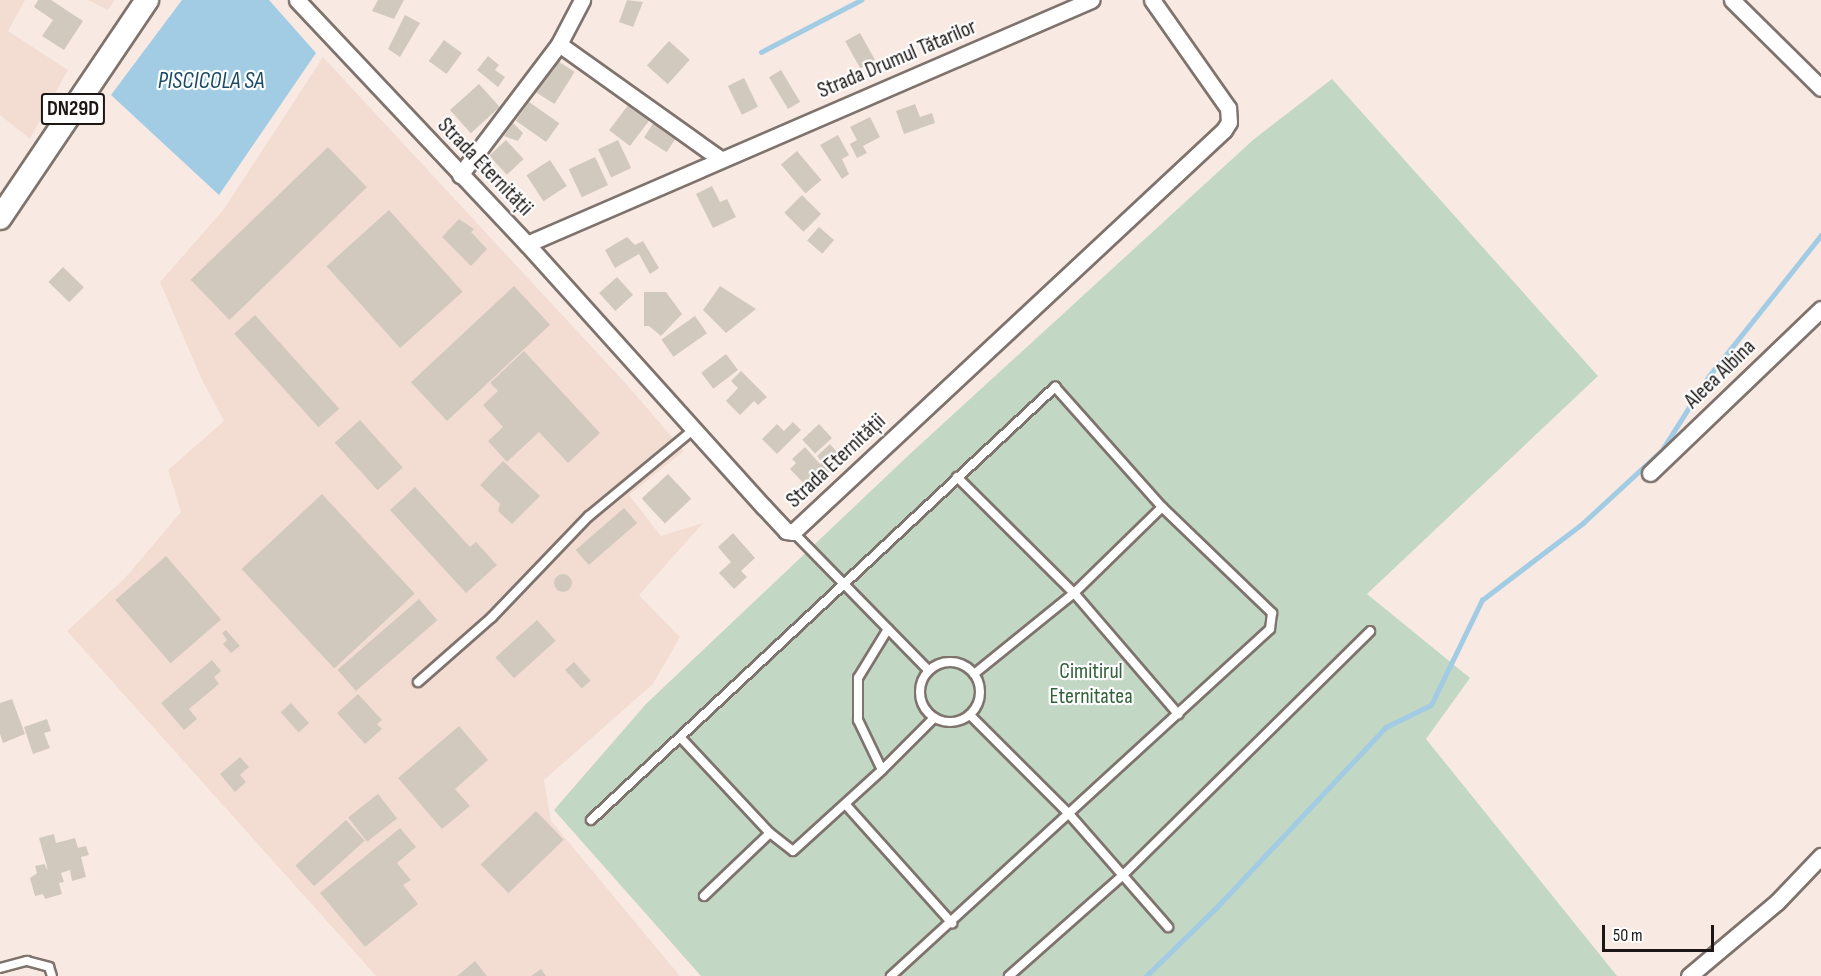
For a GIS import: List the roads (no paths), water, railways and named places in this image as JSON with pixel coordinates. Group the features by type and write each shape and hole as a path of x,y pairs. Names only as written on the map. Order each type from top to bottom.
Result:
{"main road":[{"name":"DN29D","path":"0,218 147,0"}],"street":[{"name":"Strada Eternității","path":"297,0 527,244 786,531 794,532 1224,130 1229,122 1228,108 1152,0"},
{"path":"460,175 559,44 582,0"},
{"name":"Strada Drumul Tătarilor","path":"527,244 1091,0"},
{"path":"1732,0 1821,88"},
{"path":"559,44 720,159"},
{"name":"Aleea Albina","path":"1650,473 1818,316"},
{"path":"1689,976 1777,902 1821,856"}],"lane":[{"path":"591,820 845,585 1054,387 1162,507 1272,613 1270,629 1070,815 891,976"},
{"path":"418,682 492,617 590,516 694,429"},
{"path":"957,477 1074,593 1178,714"},
{"path":"974,674 1074,593 1162,507"},
{"path":"794,532 929,671"},
{"path":"882,770 858,720 858,678 870,654 888,629"},
{"path":"1009,976 1123,875 1370,632"},
{"path":"942,663 962,664 974,674 980,687 980,698 970,716 952,723 934,718 922,703 920,693 922,684 929,671 942,663"},
{"path":"970,716 1070,815 1168,927"},
{"path":"681,738 770,833 793,851 846,805 934,718"},
{"path":"846,805 952,923"},
{"path":"704,896 770,833"},
{"path":"0,968 27,961 49,967 52,976"}],"water":[{"name":"PISCICOLA SA","path":"182,0 269,0 316,53 219,195 111,95"}],"waterway":[{"path":"761,52 861,0"},
{"path":"1146,976 1215,909 1386,727 1431,705 1482,600 1583,523 1662,450 1709,376 1821,235"}],"park label":[{"name":"Cimitirul Eternitatea","path":"1091,684"}]}
